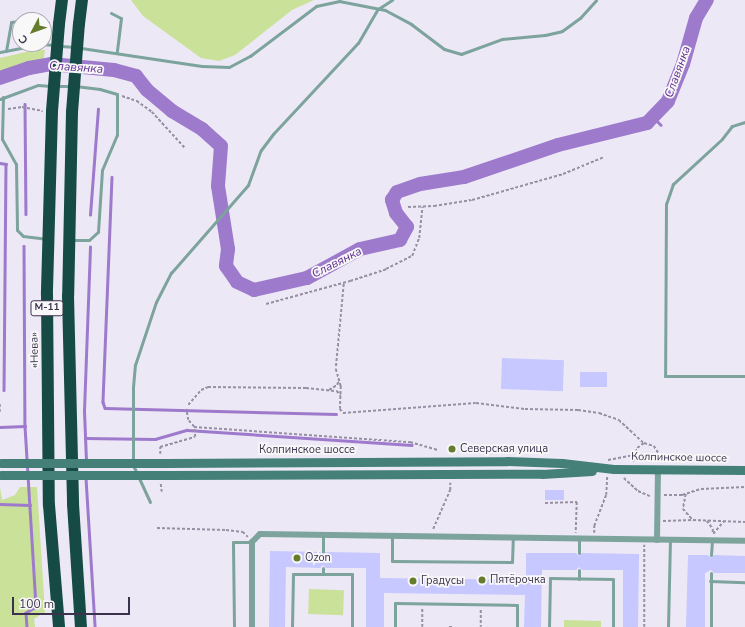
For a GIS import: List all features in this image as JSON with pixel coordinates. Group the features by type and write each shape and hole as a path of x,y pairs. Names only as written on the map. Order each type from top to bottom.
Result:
{"highway":[{"name":"«Нева»","path":"60,627 49,505 47,295 49,239 47,111 53,24 62,0"},
{"name":"М-11","path":"81,627 72,482 68,296 72,112 82,0"}],"main road":[{"name":"Колпинское шоссе","path":"0,463 507,461 562,463 610,472"},
{"name":"Колпинское шоссе","path":"0,475 542,474 632,470 745,470"}],"street":[{"path":"657,540 658,470"},
{"path":"252,627 252,542 260,534 657,540 712,537 745,540"}],"lane":[{"path":"150,502 133,465 135,364 151,315 171,273 248,184 261,150 358,43 378,9 392,0"},
{"path":"0,52 41,44 117,52 202,66 229,67 250,56 316,6 339,1 378,9 411,24 444,49 461,54 502,39 545,35 562,31 580,18 596,0"},
{"path":"111,13 121,18 117,52"},
{"path":"6,51 12,22"},
{"path":"49,239 23,236 17,230 16,164 2,139 2,98 38,85 100,89 117,94 117,135 102,170 98,232 89,240 70,240"},
{"path":"745,122 732,126 722,139 673,184 666,204 665,376 745,376"},
{"path":"323,536 323,552"},
{"path":"392,536 392,561 512,562 513,538"},
{"path":"711,555 712,537"},
{"path":"578,539 579,553"},
{"path":"668,627 670,540"},
{"path":"234,627 233,542 252,542"},
{"path":"323,568 323,574"},
{"path":"579,570 579,579"},
{"path":"711,573 711,627"},
{"path":"292,627 293,574 352,574 352,627"},
{"path":"549,627 550,578 613,579 613,627"},
{"path":"710,581 745,582"},
{"path":"395,627 395,603 517,605 517,627"}],"path":[{"path":"117,94 138,101 152,112 185,148"},
{"path":"3,110 22,107 47,111"},
{"path":"408,207 422,207 490,196 564,174 604,157"},
{"path":"266,304 344,284 386,269 412,256 419,238 422,207"},
{"path":"344,284 336,369 339,377 341,410 348,414 476,403 525,409 599,413 619,420 644,443 654,446 659,454 658,470"},
{"path":"329,390 337,385 339,377"},
{"path":"188,405 200,390 208,387 286,387 337,391 341,396"},
{"path":"0,404 0,412"},
{"path":"186,409 195,433"},
{"path":"194,428 410,442 438,450"},
{"path":"602,461 633,455 644,443"},
{"path":"632,470 633,455"},
{"path":"594,539 594,526 606,495 610,472"},
{"path":"622,474 638,492 648,496 688,492 701,489 745,487"},
{"path":"431,537 437,515 450,490 450,481"},
{"path":"688,492 684,497 683,509 693,520"},
{"path":"545,503 577,502 578,539"},
{"path":"658,520 745,522"},
{"path":"707,520 714,529 712,537"},
{"path":"712,537 724,521"},
{"path":"157,528 243,532 252,542"},
{"path":"644,542 644,627"},
{"path":"422,627 423,604"},
{"path":"481,604 481,627"}],"green space":[{"path":"131,0 314,0 292,10 235,55 219,61 201,58 143,16"},
{"path":"26,52 45,52 43,64 29,65 0,74 0,58"},
{"path":"0,487 2,500 15,495 20,487 37,487 45,612 34,619 35,627 0,627"},
{"path":"309,589 344,590 343,615 308,614"},
{"path":"564,620 601,621 601,627 564,627"}],"building":[{"path":"502,358 564,360 563,391 501,389"},
{"path":"580,372 607,372 607,387 580,387"},
{"path":"545,490 564,490 564,500 545,500"},
{"path":"270,551 320,552 323,555 326,552 380,553 380,578 526,580 526,553 576,553 579,556 582,553 639,554 638,627 623,627 623,570 582,570 579,567 576,570 542,570 541,627 524,627 525,595 384,593 384,627 366,627 366,568 326,568 323,565 320,568 286,567 285,627 269,627"},
{"path":"688,555 708,555 711,558 714,555 745,556 745,573 714,573 711,570 705,573 705,627 686,627"}],"waterway":[{"name":"Славянка","path":"0,78 29,68 51,64 114,70 136,76 147,90 172,111 202,129 221,146 218,186 228,249 226,266 237,282 254,290 307,278 360,249 400,240 407,227 396,213 392,200 397,192 420,184 464,177 558,145 647,123 668,101 683,64 696,18 707,0"},
{"path":"25,104 26,214"},
{"path":"90,215 98,109"},
{"path":"653,117 661,125"},
{"path":"0,163 6,164 4,390"},
{"path":"112,177 103,402 105,408 336,414"},
{"path":"24,246 25,426 36,607 26,613 27,627"},
{"path":"86,461 84,411 90,247"},
{"path":"0,427 25,426"},
{"path":"85,438 155,439 187,430 411,445"},
{"path":"86,478 95,627"},
{"path":"0,504 30,505"}],"place":[{"name":"Северская улица","path":"452,449"},
{"name":"Ozon","path":"297,558"},
{"name":"Пятёрочка","path":"482,580"},
{"name":"Градусы","path":"413,581"}]}
